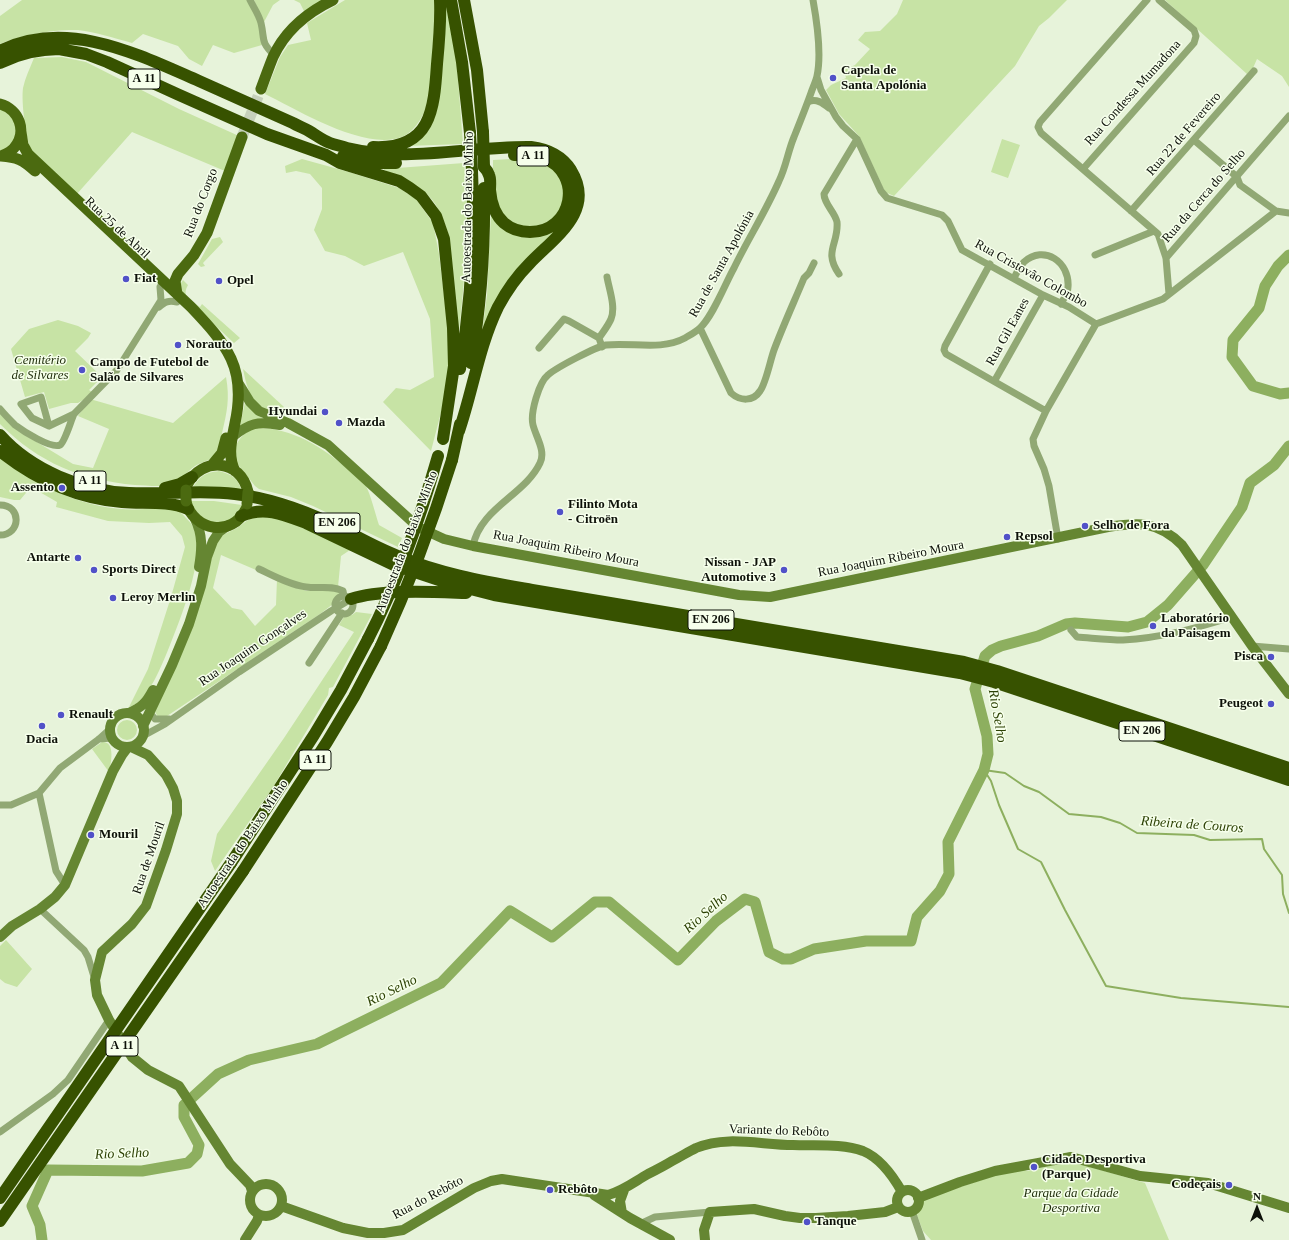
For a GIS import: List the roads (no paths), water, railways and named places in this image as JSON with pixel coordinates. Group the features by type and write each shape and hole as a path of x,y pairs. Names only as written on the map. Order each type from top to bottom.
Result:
{"highway":[{"path":"308,130 361,145 384,147 394,146 406,142 422,130 428,121 434,102 440,29 440,0"},
{"name":"Autoestrada do Baixo Minho","path":"0,1198 231,864 314,735 342,690 385,605 411,539 443,439 458,377 469,300 473,224 470,133 466,86 451,0"},
{"name":"Autoestrada do Baixo Minho","path":"0,1221 243,871 326,742 354,697 381,646 406,591 422,549 452,460 459,431 479,312 484,246 483,132 477,70 464,0"},
{"path":"0,51 15,45 44,38 64,37 93,40 150,60 308,130 329,143 381,154 432,154 519,147 540,148 556,155 564,162 574,175 578,193 578,201 573,218 562,232 511,284 502,300 484,341 468,405 459,431"},
{"name":"A 11","path":"0,63 32,52 59,49 86,54 108,62 267,134 326,155 340,163 398,181 421,196 429,206 438,222 446,252 454,354 453,377 443,439"},
{"name":"A 11","path":"326,155 379,163 515,155 536,156 553,163 566,178 569,203 562,218 549,228 535,232 515,230 504,223 494,206 491,197 490,176 484,167"},
{"name":"A 11","path":"0,432 19,448 41,462 76,478 92,482 122,488 157,489 170,487 192,477"},
{"name":"A 11","path":"0,435 19,453 31,461 57,475 75,482 95,488 129,493 213,492 260,498 305,512 425,571"},
{"name":"A 11","path":"0,446 51,478 94,494 128,498 214,498 255,503 281,509 303,517 425,571"},
{"path":"0,451 37,476 74,492 109,500 172,504 190,510"},
{"name":"EN 206","path":"247,488 305,508 451,584 494,594 962,668"},
{"name":"EN 206","path":"241,516 259,511 269,511 291,517 318,528 394,565 962,668 996,677 1289,768"},
{"path":"348,597 399,593 494,594"},
{"name":"EN 206","path":"996,677 1289,780"}],"main road":[{"path":"261,89 274,55 286,36 303,18 314,10 333,0"},
{"name":"Rua 25 de Abril","path":"0,104 12,110 17,116 20,124 23,145 28,154 159,282"},
{"path":"0,156 8,153 15,147 21,132"},
{"name":"Rua do Corgo","path":"178,274 194,255 207,233 242,137"},
{"name":"Rua 25 de Abril","path":"0,156 15,157 26,162 212,329 225,347 236,370 239,384 238,410 230,455 235,471"},
{"path":"159,282 165,278 178,274"},
{"path":"177,298 175,282 178,274"},
{"name":"Rua 25 de Abril","path":"177,298 207,332 220,350 231,371 234,384 233,409 222,453 212,465"},
{"path":"212,465 228,467 235,471 240,474 247,488 247,504 241,516 229,526 220,528 202,524 190,510 186,490 192,477 201,469 212,465"}],"street":[{"path":"250,0 261,24 263,40 274,55"},
{"name":"Rua de Santa Apolónia","path":"476,546 475,534 488,516 533,474 540,463 542,453 532,419 533,408 543,380 562,365 606,345 662,345 674,343 700,328 712,312 747,241 780,180 817,76 818,41 813,0"},
{"path":"1147,0 1040,122 1038,127 1042,133 1158,234 1166,258"},
{"name":"Rua Condessa Mumadona","path":"1083,169 1194,43 1196,36 1194,30 1159,0"},
{"name":"Rua 22 de Fevereiro","path":"1131,212 1254,71"},
{"name":"Rua Cristovão Colombo","path":"817,76 821,90 832,109 843,126 857,139 880,191 888,198 942,215 948,221 962,250 990,264 1096,324"},
{"name":"Rua Cristovão Colombo","path":"812,90 821,96 832,109"},
{"name":"Rua Cristovão Colombo","path":"808,102 811,100 817,101 832,109"},
{"name":"Rua da Cerca do Selho","path":"1168,294 1166,258 1289,116"},
{"path":"839,274 834,268 831,255 836,229 836,220 824,198 824,194 857,139"},
{"path":"1194,140 1237,177 1240,184 1276,211 1289,213"},
{"path":"1058,538 1049,486 1032,439 1046,411 1096,324 1163,299 1276,211"},
{"path":"1095,255 1154,231"},
{"path":"1014,278 1021,266 1029,258 1040,255 1056,259 1064,267 1068,277 1067,292 1061,304"},
{"path":"700,328 731,393 735,397 744,400 751,398 761,391 774,350 804,278 809,273 814,263"},
{"path":"990,264 944,350 946,354 995,380 1046,411"},
{"path":"599,338 612,314 612,304 607,277"},
{"path":"48,426 74,414 117,370 161,300 159,282"},
{"name":"Rua Gil Eanes","path":"995,380 1043,295"},
{"path":"155,310 165,302 177,298"},
{"path":"539,348 564,319 599,338 602,347"},
{"name":"Rua 25 de Abril","path":"239,384 250,402 259,411 303,430 328,444 418,527 444,539 476,546"},
{"path":"41,397 48,426 32,418 21,404 41,397"},
{"path":"0,409 16,426 53,446 60,445 64,441 74,414"},
{"name":"Rua 25 de Abril","path":"232,437 242,429 255,423 268,423 303,430"},
{"path":"0,535 11,532 16,524 13,510 10,507 1,504"},
{"path":"113,771 113,720 123,713 130,713 142,707 149,698 183,623 195,585 201,552 201,532 190,510"},
{"name":"Rua Joaquim Ribeiro Moura","path":"476,546 731,593 756,597 770,597 1126,524 1143,524 1167,532 1182,545 1252,646 1288,689"},
{"path":"0,937 12,926 40,909 55,897 65,885 113,771 122,755 130,747 138,743 142,738 143,726 172,665 189,624 213,541 219,532 229,526"},
{"path":"259,569 295,585 306,587 338,588 348,597"},
{"name":"Rua Joaquim Gonçalves","path":"142,738 169,719 339,610 348,597"},
{"path":"309,663 339,610"},
{"path":"1071,630 1077,637 1124,640 1144,638 1186,630 1232,617"},
{"path":"1252,646 1289,649"},
{"path":"149,712 155,719 169,719"},
{"path":"130,713 139,718 143,726"},
{"path":"0,805 11,805 39,793 60,768 99,739 112,737"},
{"path":"112,737 122,747 130,747"},
{"name":"Rua de Mouril","path":"142,738 148,755 166,775 173,788 178,801 177,814 146,906 132,924 102,952 95,980 97,995 109,1020 132,1057 140,1065 173,1083 183,1091 230,1164 250,1185 252,1191"},
{"name":"Rua de Mouril","path":"130,747 148,755"},
{"path":"39,793 56,871 65,885"},
{"path":"40,909 84,950 88,957 95,980"},
{"path":"0,1132 53,1094 68,1080 109,1020"},
{"name":"Variante do Rebôto","path":"624,1190 653,1171 696,1148 709,1144 739,1141 786,1145 839,1146 863,1151 874,1157 882,1164 893,1177 902,1192"},
{"path":"918,1198 960,1182 995,1171 1071,1157 1140,1176 1208,1183 1289,1208"},
{"name":"Rua do Rebôto","path":"281,1206 343,1228 377,1233 403,1230 474,1188 491,1181 502,1179 608,1195 624,1190"},
{"path":"259,1185 273,1185 282,1196 281,1206 270,1216 260,1215 252,1207 250,1202 252,1191 259,1185"},
{"path":"622,1213 620,1201 624,1190"},
{"path":"912,1191 918,1198 917,1207 912,1211 903,1211 898,1207 898,1197 902,1192 912,1191"},
{"name":"Rua do Rebôto","path":"590,1193 640,1224 670,1240"},
{"name":"Rua do Rebôto","path":"608,1195 610,1202 622,1213"},
{"path":"640,1224 655,1217 754,1209 800,1218 816,1218 885,1212 898,1207"},
{"path":"912,1211 922,1240"},
{"path":"705,1240 704,1230 710,1212"},
{"path":"245,1240 260,1215"}],"waterway":[{"name":"Rio Selho","path":"1289,255 1278,266 1265,286 1259,308 1233,340 1232,357 1253,386 1280,394 1289,393"},
{"name":"Rio Selho","path":"42,1240 40,1225 32,1206 48,1170 142,1171 188,1163 197,1154 199,1145 184,1117 184,1105 218,1074 249,1060 317,1044 441,983 510,911 552,937 595,902 609,902 678,960 716,921 745,899 755,902 769,952 783,959 791,959 814,949 866,941 911,941 917,917 940,891 949,874 948,842 984,770 988,754 987,736 975,689 985,656 992,650 1001,646 1038,636 1066,624 1075,623 1128,627 1147,622 1168,605 1203,565 1242,507 1250,483 1274,465 1289,446"},
{"path":"984,770 991,781 999,805 1018,849 1041,862 1106,986 1181,998 1289,1007"},
{"name":"Ribeira de Couros","path":"984,770 1005,773 1024,786 1039,792 1069,814 1101,817 1120,823 1137,833 1194,835 1210,840 1262,839 1264,849 1282,875 1283,894 1289,913"}],"tunnel":[{"path":"242,137 261,89"}],"place":[{"name":"Capela de Santa Apolónia","path":"833,78"},
{"name":"Fiat","path":"126,279"},
{"name":"Opel","path":"219,281"},
{"name":"Norauto","path":"178,345"},
{"name":"Campo de Futebol de Salão de Silvares","path":"82,370"},
{"name":"Hyundai","path":"325,412"},
{"name":"Mazda","path":"339,423"},
{"name":"Assento","path":"62,488"},
{"name":"Filinto Mota - Citroën","path":"560,512"},
{"name":"Selho de Fora","path":"1085,526"},
{"name":"Repsol","path":"1007,537"},
{"name":"Antarte","path":"78,558"},
{"name":"Sports Direct","path":"94,570"},
{"name":"Nissan - JAP Automotive 3","path":"784,570"},
{"name":"Leroy Merlin","path":"113,598"},
{"name":"Laboratório da Paisagem","path":"1153,626"},
{"name":"Pisca","path":"1271,657"},
{"name":"Peugeot","path":"1271,704"},
{"name":"Renault","path":"61,715"},
{"name":"Dacia","path":"42,726"},
{"name":"Mouril","path":"91,835"},
{"name":"Cidade Desportiva (Parque)","path":"1034,1167"},
{"name":"Codeçais","path":"1229,1185"},
{"name":"Rebôto","path":"550,1190"},
{"name":"Tanque","path":"807,1222"}],"park label":[{"name":"Cemitério de Silvares","path":"40,368"},
{"name":"Parque da Cidade Desportiva","path":"1071,1202"}]}
